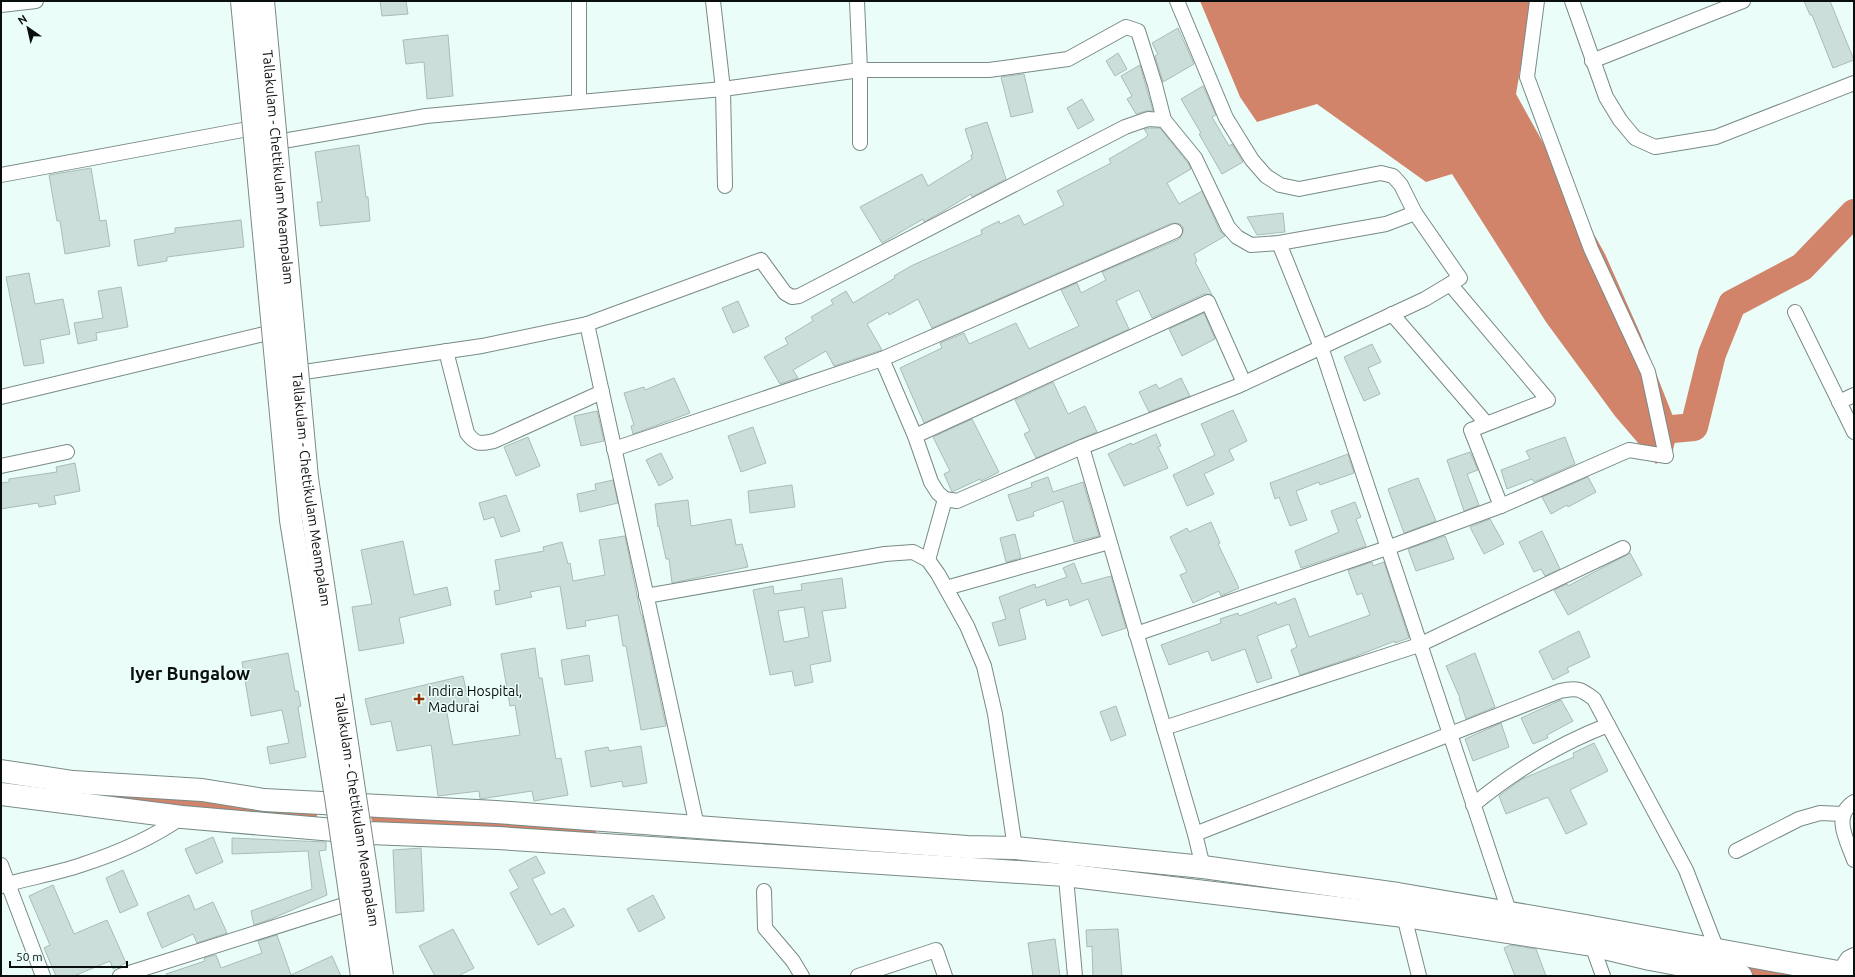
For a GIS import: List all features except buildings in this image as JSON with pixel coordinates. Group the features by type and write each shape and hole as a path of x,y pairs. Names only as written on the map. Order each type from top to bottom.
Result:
{"main road":[{"name":"Tallakulam - Chettikulam Meampalam","path":"242,1 290,513 336,797 362,976"},
{"name":"Tallakulam - Chettikulam Meampalam","path":"263,1 307,478 382,976"},
{"path":"1,771 73,782 202,790 264,800 496,812 967,847 1015,848 1065,865 1592,945 1650,959 1741,976"},
{"path":"1,794 182,817 369,833 1065,865 1203,867 1398,894 1717,950 1847,964"}],"street":[{"path":"1,5 36,1"},
{"path":"579,1 579,102"},
{"path":"713,1 723,89 725,186"},
{"path":"857,1 860,70 860,142"},
{"path":"882,358 915,436 931,482 938,493 945,499 957,501 1082,447 1244,383 1425,299 1460,278 1415,213 1401,185 1393,176 1381,173 1299,189 1280,185 1266,176 1252,160 1226,118 1177,1"},
{"path":"1136,634 1387,548 1501,506 1629,450 1666,456 1648,372 1591,248 1527,77 1536,1"},
{"path":"1572,1 1606,97 1620,120 1635,138 1655,147 1716,137 1854,83"},
{"path":"1592,61 1743,1"},
{"path":"283,141 426,116 723,89 860,70 989,70 1068,59 1126,27 1138,31 1164,120 1195,158 1228,227 1237,237 1251,245 1279,243 1386,224 1415,213"},
{"path":"304,372 482,346 587,324 761,260 785,293 792,297 799,296 1125,126 1148,119 1164,120"},
{"path":"1,175 248,129"},
{"path":"614,449 882,358 1175,230"},
{"path":"1279,243 1321,347 1419,645 1510,914"},
{"path":"1450,284 1548,400 1471,430 1501,506"},
{"path":"915,436 1208,302 1244,383"},
{"path":"1795,312 1854,432"},
{"path":"1392,314 1486,424"},
{"path":"587,324 697,826"},
{"path":"1,397 268,333"},
{"path":"446,351 467,433 473,441 481,444 494,441 602,392"},
{"path":"1839,402 1854,395"},
{"path":"1082,447 1195,834 1203,867"},
{"path":"1,466 66,452"},
{"path":"928,560 945,499"},
{"path":"946,588 1109,542"},
{"path":"1164,728 1419,645 1623,548"},
{"path":"646,596 885,554 913,552 928,560 946,588 967,626 984,666 996,714 1015,848"},
{"path":"1195,834 1560,691 1572,688 1582,690 1594,699 1686,870 1717,950"},
{"path":"1473,805 1502,781 1537,760 1591,732 1608,725"},
{"path":"1854,802 1848,806 1843,814 1843,828 1854,860"},
{"path":"1736,851 1800,819 1820,813 1843,814"},
{"path":"4,885 80,866 134,846 159,833 182,817"},
{"path":"1,865 4,885 43,976"},
{"path":"1065,865 1075,976"},
{"path":"764,891 765,928 793,961 802,976"},
{"path":"120,976 344,905"},
{"path":"1404,916 1419,976"},
{"path":"1592,945 1603,976"},
{"path":"858,976 936,950 946,976"}],"shaded area":[{"path":"1200,1 1532,1 1516,94 1605,254 1640,333 1678,429 1673,450 1656,464 1615,416 1546,322 1452,174 1426,182 1317,104 1257,122 1240,97"}],"waterway":[{"path":"1650,411 1662,430 1694,427 1712,354 1732,304 1802,267 1854,213"},
{"path":"108,797 309,815"},
{"path":"379,817 392,822 507,826 588,833"},
{"path":"1729,964 1790,976"}],"place":[{"name":"Indira Hospital, Madurai","path":"419,699"}],"district":[{"name":"Iyer Bungalow","path":"190,673"}]}
